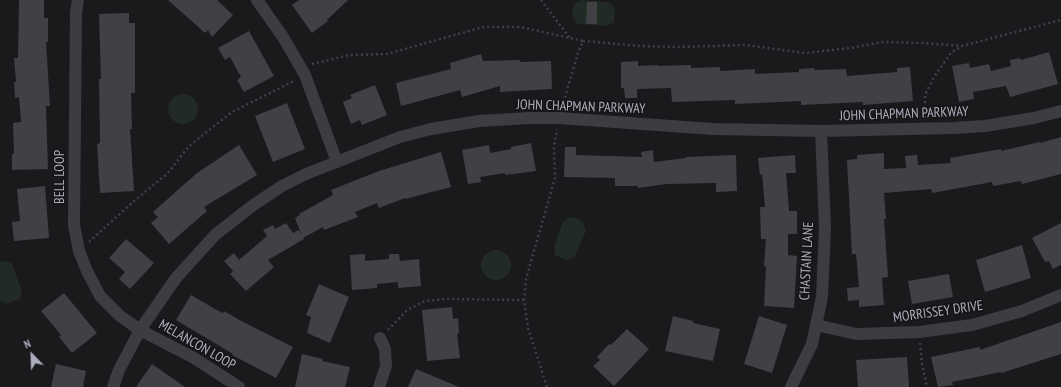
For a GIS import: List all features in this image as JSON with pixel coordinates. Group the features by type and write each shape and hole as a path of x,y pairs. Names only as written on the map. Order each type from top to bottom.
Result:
{"street":[{"name":"BELL LOOP","path":"78,0 76,12 74,225 79,251 87,271 100,296 120,316 140,330"},
{"path":"259,1 283,36 303,72 337,162"},
{"name":"JOHN CHAPMAN PARKWAY","path":"113,387 119,370 140,330 176,278 215,235 252,206 282,186 306,174 400,137 431,129 479,121 529,118 559,118 713,129 821,131 985,126 1034,118 1061,111"},
{"name":"CHASTAIN LANE","path":"791,387 812,344 822,297 825,227 821,131"},
{"name":"MORRISSEY DRIVE","path":"816,325 856,334 919,332 972,325 1022,311 1061,295"},
{"name":"MELANCON LOOP","path":"140,330 194,358 239,387"},
{"path":"379,387 386,366 385,349 380,338"}],"path":[{"path":"541,0 570,38"},
{"path":"924,129 925,95 934,78 951,53 962,46 1061,20"},
{"path":"79,251 134,201 167,174 189,146 232,112 303,72 349,55 387,54 483,27 521,27 583,41 641,46 676,47 745,45 804,53 850,48 883,42 962,46"},
{"path":"547,387 528,328 524,300 526,279 555,178 554,147 559,118 578,53 583,41"},
{"path":"380,338 407,310 426,301 446,299 524,300"},
{"path":"919,332 922,364 927,387"}],"shaded area":[{"path":"582,0 607,2 612,4 615,11 614,22 606,26 576,23 572,16 573,7 576,3"},
{"path":"183,94 189,95 197,103 197,115 189,123 183,124 177,123 169,115 168,109 169,103 177,95"},
{"path":"573,217 583,222 586,231 575,256 571,259 565,260 555,255 554,246 563,222 568,218"},
{"path":"496,250 502,251 510,259 510,271 502,279 496,280 490,279 482,271 481,265 482,259 490,251"},
{"path":"5,261 11,263 13,266 22,292 20,299 6,304 0,300 0,262"}],"building":[{"path":"19,0 44,0 44,18 48,18 48,42 46,42 50,106 46,106 48,169 12,170 12,154 14,154 13,123 21,122 19,97 15,98 14,82 16,82 14,58 18,58"},
{"path":"168,0 217,0 233,15 212,37 208,30 205,33"},
{"path":"299,0 348,0 327,20 328,21 312,33 292,5"},
{"path":"587,2 597,2 597,24 586,24"},
{"path":"129,13 129,23 135,23 135,93 131,93 132,129 130,129 134,191 100,193 97,144 100,143 99,79 101,79 99,14"},
{"path":"249,31 274,76 244,92 237,80 241,77 230,57 225,60 218,48"},
{"path":"1049,52 1058,84 1010,97 1006,86 973,92 974,99 959,102 952,66 969,63 970,68 989,64 991,71 1011,66 1010,60 1020,58 1021,60"},
{"path":"481,54 483,61 551,61 552,89 500,92 500,86 462,97 460,90 401,106 396,83 451,69 450,63"},
{"path":"638,61 638,66 691,65 691,68 720,67 720,71 755,69 755,74 799,72 799,69 814,68 815,70 846,69 847,76 897,72 897,68 910,67 913,101 863,105 863,102 801,105 801,101 735,104 735,100 672,102 671,88 637,89 637,98 625,98 624,88 621,88 621,62"},
{"path":"375,85 387,115 362,125 360,120 351,124 343,102 352,98 350,95"},
{"path":"287,103 305,149 273,162 255,116"},
{"path":"1061,137 1061,174 1022,184 1021,181 993,186 992,182 932,193 931,189 884,193 886,219 884,219 888,277 882,278 884,305 859,307 859,300 848,301 847,288 859,287 856,254 852,254 847,160 857,159 857,155 884,153 884,169 906,168 905,156 917,155 918,165 951,163 950,158 1001,149 1001,151"},
{"path":"531,143 536,171 505,175 505,173 480,177 481,182 468,184 462,150 489,145 490,153"},
{"path":"239,145 257,175 204,207 207,211 169,244 151,223 158,217 153,212 197,173"},
{"path":"565,147 576,147 576,155 642,157 641,152 653,150 654,162 686,157 736,155 737,191 716,192 716,183 666,184 638,188 638,186 615,186 615,178 564,177"},
{"path":"441,152 451,187 405,198 379,208 377,203 355,212 358,217 324,230 323,227 268,260 274,267 246,291 230,274 233,271 224,261 234,253 239,260 267,236 263,230 273,225 275,229 286,223 293,233 299,230 302,236 295,218 300,215 299,214 333,195 331,190 379,171"},
{"path":"795,155 796,173 786,173 789,211 797,211 797,234 788,234 788,255 797,256 794,308 764,306 766,239 761,239 760,207 765,207 762,174 760,175 758,158"},
{"path":"45,186 49,238 14,241 12,222 20,221 17,189"},
{"path":"1061,223 1061,265 1053,269 1049,261 1045,262 1032,238"},
{"path":"126,239 154,263 130,289 119,279 125,272 109,258"},
{"path":"1022,245 1031,278 985,292 976,260"},
{"path":"365,254 365,261 389,259 389,254 399,254 400,261 419,259 421,286 398,288 398,282 377,284 377,288 352,290 350,255"},
{"path":"949,274 953,297 912,304 908,281"},
{"path":"319,284 349,297 330,343 307,333 311,317 306,315"},
{"path":"64,293 97,333 72,353 59,337 61,335 41,311"},
{"path":"191,295 215,309 223,313 224,311 293,347 276,378 232,355 233,354 176,320"},
{"path":"452,307 453,319 458,318 459,333 457,334 460,358 427,361 422,310"},
{"path":"673,316 693,321 693,323 720,329 713,361 665,351"},
{"path":"759,316 787,325 772,373 744,364"},
{"path":"1061,322 1061,354 1001,373 952,382 953,385 938,387 931,357 980,347 980,350"},
{"path":"627,329 649,349 614,386 593,366 600,360 597,357 609,344 611,345"},
{"path":"302,354 323,359 322,361 350,367 345,387 295,387"},
{"path":"907,357 909,387 858,387 856,360"},
{"path":"56,364 86,371 83,387 51,387"},
{"path":"152,364 185,387 136,387"},
{"path":"416,369 459,387 408,387"}]}
